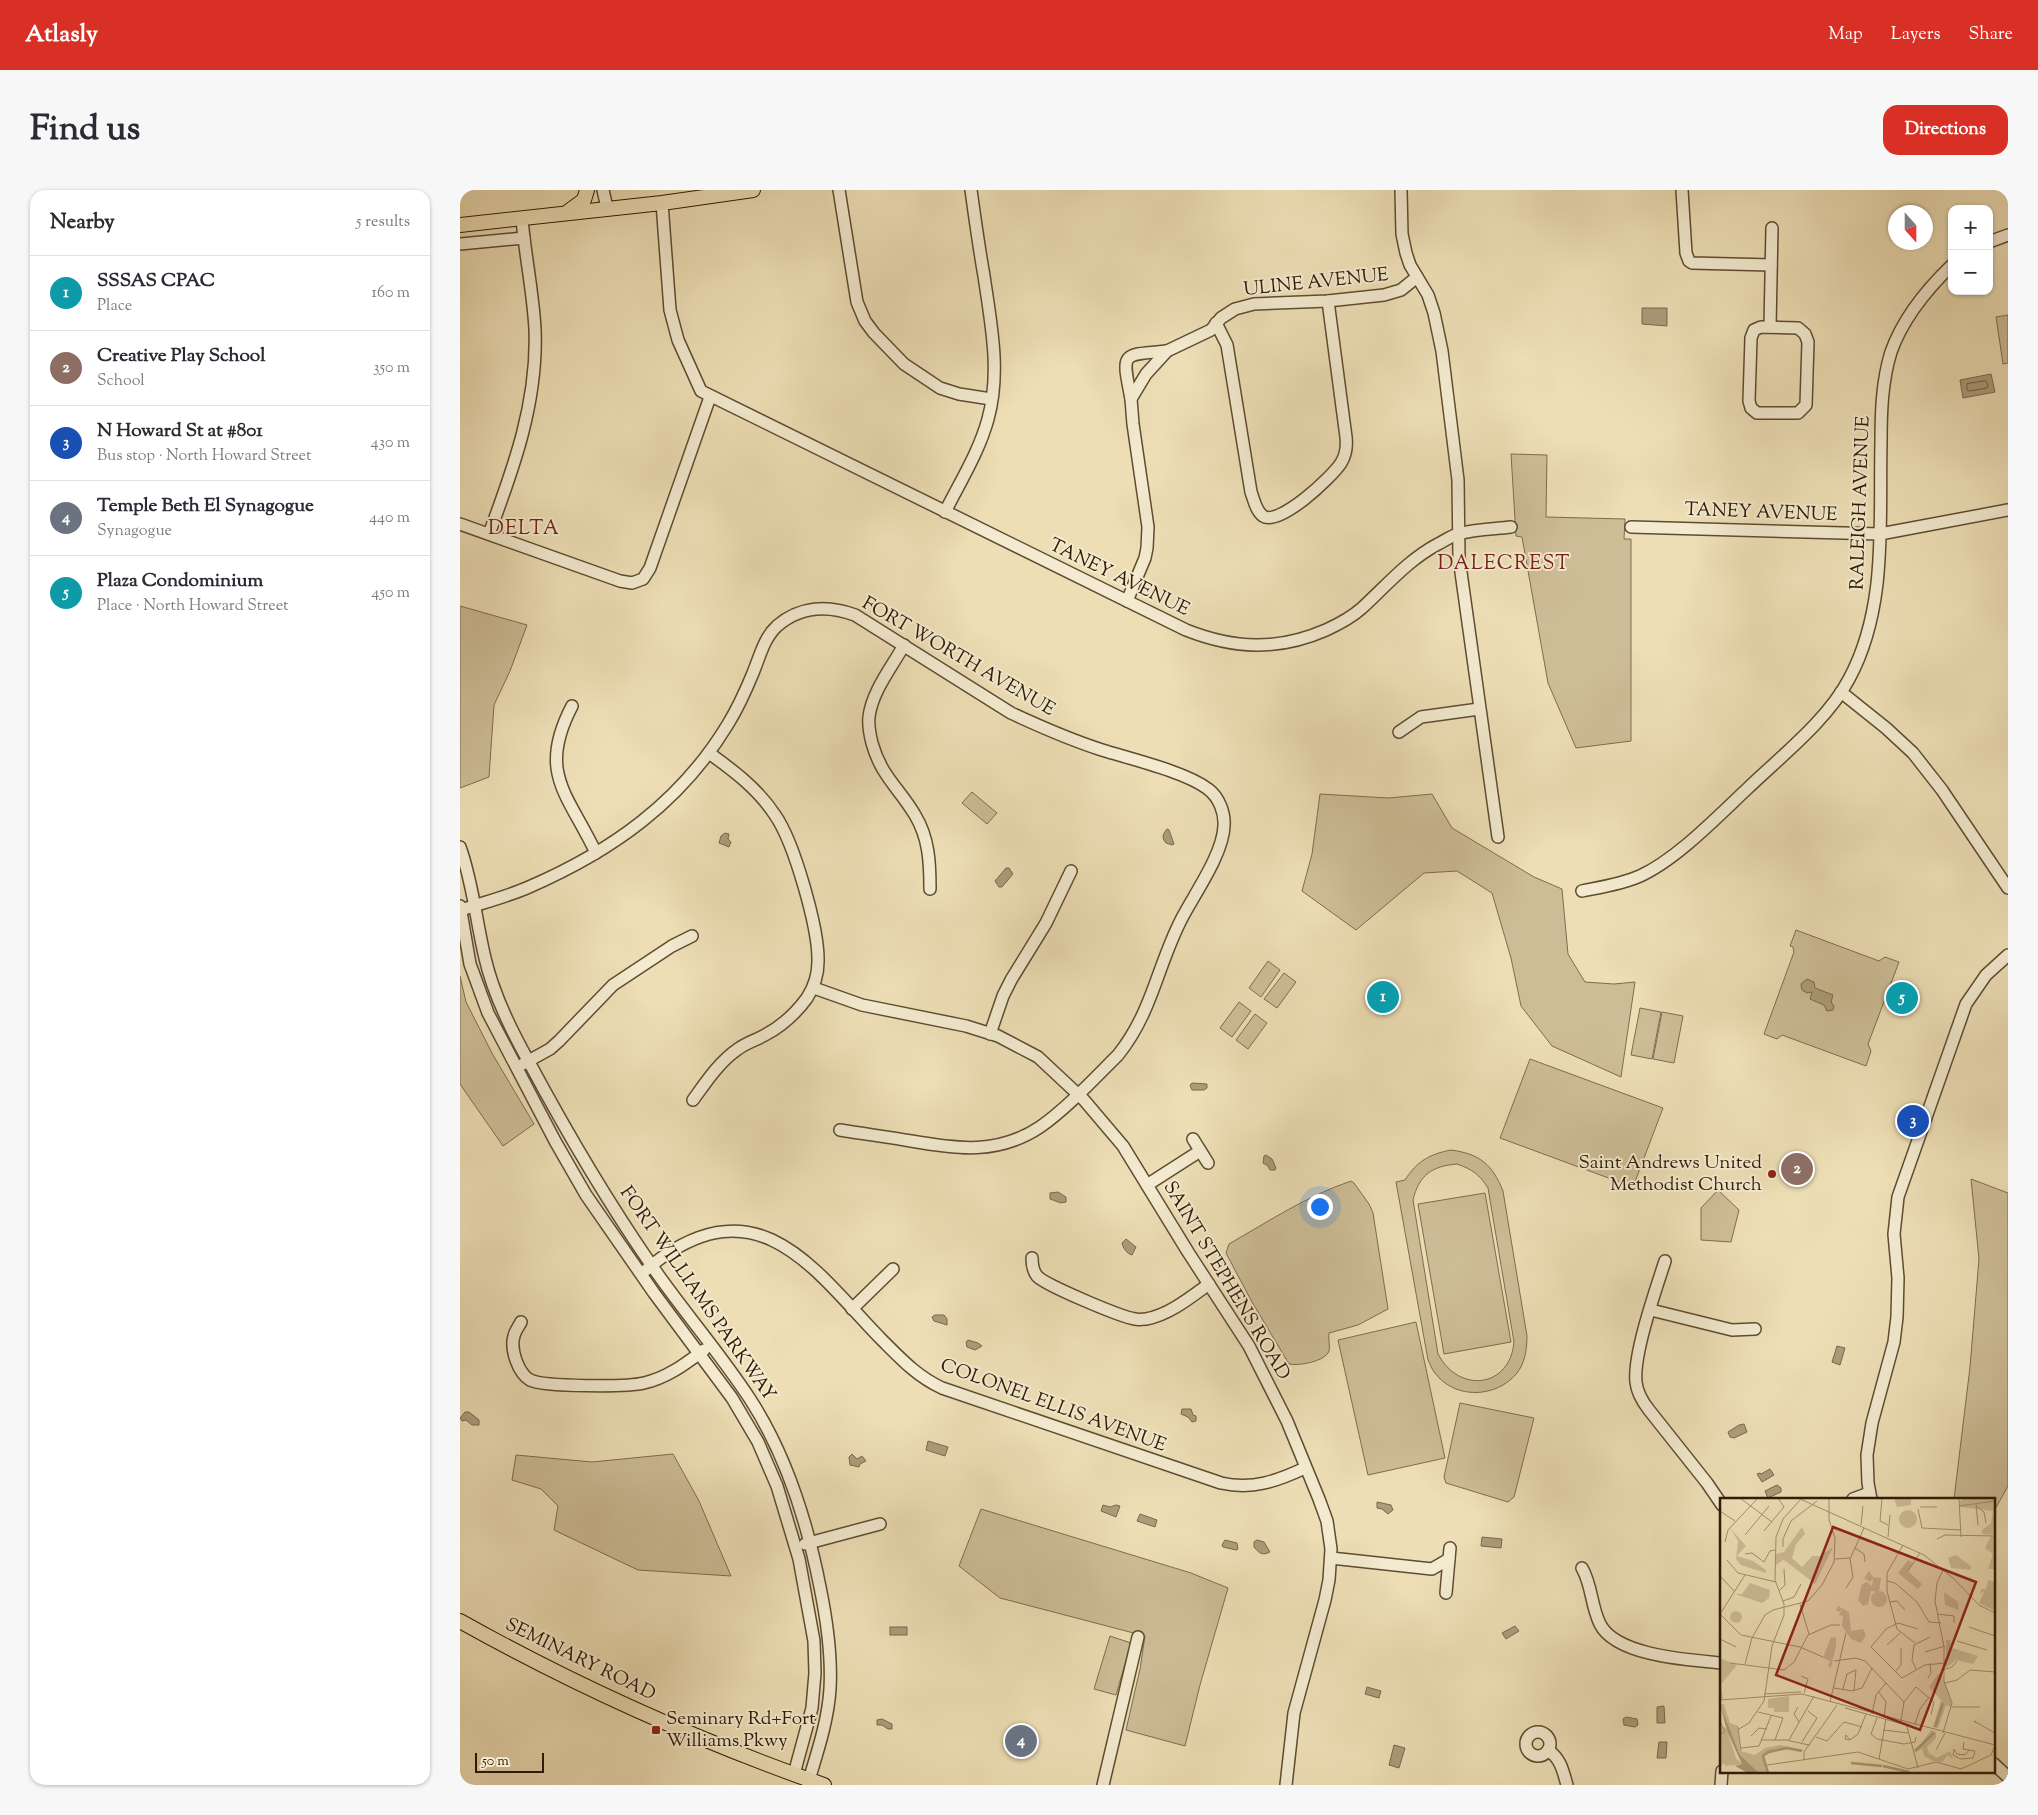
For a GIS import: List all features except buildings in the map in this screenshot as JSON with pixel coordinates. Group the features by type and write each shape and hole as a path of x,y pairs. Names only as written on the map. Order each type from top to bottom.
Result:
{"main road":[{"path":"567,213 582,202 587,190"},
{"path":"460,225 662,203 753,190"},
{"name":"SEMINARY ROAD","path":"460,1621 524,1657 669,1725 824,1785"}],"street":[{"path":"603,190 607,208"},
{"path":"839,190 857,302 874,333 904,364 940,388 959,394 991,399"},
{"path":"945,512 988,419 995,361 993,333 971,190"},
{"path":"1401,190 1402,234 1410,265 1428,295 1442,351 1458,480 1459,558 1498,837"},
{"path":"1682,190 1686,253 1689,261 1692,263 1771,265"},
{"path":"460,524 620,581 638,582 643,579 650,568 710,397 701,391 698,386 678,340 670,310 662,203"},
{"path":"489,534 522,437 532,380 534,328 522,219"},
{"path":"1770,327 1772,228"},
{"path":"1993,241 2008,235"},
{"path":"460,244 524,238"},
{"name":"RALEIGH AVENUE","path":"1582,891 1624,882 1659,865 1709,823 1822,716 1849,680 1864,645 1874,606 1880,534 1882,408 1891,354 1906,319 1926,292 1948,269"},
{"name":"ULINE AVENUE","path":"1131,399 1146,374 1167,351 1199,337 1210,330 1228,313 1243,306 1328,301 1394,293 1408,286 1417,277"},
{"path":"1216,323 1227,345 1251,492 1257,509 1263,516 1269,518 1276,517 1292,509 1329,477 1341,462 1346,450 1346,437 1328,301"},
{"path":"1770,327 1798,328 1807,337 1806,405 1798,413 1757,413 1750,406 1751,334 1757,328 1770,327"},
{"path":"1127,601 1145,558 1148,527 1131,399 1124,365 1127,358 1133,354 1167,351"},
{"name":"TANEY AVENUE","path":"710,397 1186,630 1211,639 1241,644 1274,645 1291,642 1320,632 1348,618 1360,609 1409,563 1425,551 1458,534 1511,527"},
{"name":"TANEY AVENUE","path":"1631,527 1880,534 2008,510"},
{"name":"FORT WORTH AVENUE","path":"460,908 528,888 596,853 633,830 651,815 685,784 709,753 736,711 766,641 778,626 797,612 824,609 845,611 904,645 1011,712 1035,724 1100,750 1199,783 1211,791 1223,811 1223,835 1218,852 1175,932 1144,1016 1118,1055 1078,1093 1040,1127 1018,1139 984,1148 940,1147 840,1130"},
{"path":"904,645 873,701 869,718 869,732 882,771 909,806 921,826 929,852 930,889"},
{"path":"1840,692 1886,728 1913,753 1942,790 2008,888"},
{"path":"572,706 555,749 558,779 596,853"},
{"path":"1399,732 1421,717 1479,709"},
{"path":"693,1100 724,1060 782,1024 802,1004 814,988 818,964 817,946 811,916 791,847 785,833 775,814 758,793 709,753"},
{"name":"FORT WILLIAMS PARKWAY","path":"460,847 467,866 485,959 498,994 528,1061 603,1189 652,1266 750,1399 769,1432 797,1497 810,1542 829,1635 831,1666 827,1713 809,1780"},
{"path":"990,1034 1003,996 1046,923 1072,871"},
{"name":"FORT WILLIAMS PARKWAY","path":"460,908 470,964 488,1013 586,1195 698,1355 732,1398 758,1442 777,1486 796,1546 814,1641 816,1673 812,1708 794,1774"},
{"path":"517,1067 550,1049 613,985 672,946 692,936"},
{"path":"1870,1496 1867,1455 1872,1423 1894,1342 1898,1318 1898,1278 1894,1234 1898,1197 1966,1004 1986,975 2008,956"},
{"name":"SAINT STEPHENS ROAD","path":"814,988 862,1005 966,1026 990,1034 1028,1051 1078,1093 1108,1126 1148,1185 1264,1373 1287,1421 1327,1521 1331,1558 1325,1600 1313,1637 1294,1712 1286,1785"},
{"path":"1193,1139 1208,1163"},
{"path":"1148,1185 1200,1151"},
{"name":"COLONEL ELLIS AVENUE","path":"641,1274 664,1256 703,1236 728,1231 754,1232 774,1239 803,1260 918,1375 942,1388 1198,1476 1233,1486 1251,1486 1268,1483 1305,1468"},
{"path":"1032,1258 1037,1276 1047,1282 1101,1307 1136,1319 1162,1314 1209,1284"},
{"path":"1665,1260 1636,1364 1636,1382 1648,1410 1707,1483 1720,1502"},
{"path":"852,1309 893,1269"},
{"path":"1650,1310 1732,1330 1755,1329"},
{"path":"521,1322 514,1336 513,1347 516,1360 522,1372 530,1380 541,1383 605,1386 644,1383 675,1371 710,1346"},
{"path":"796,1546 880,1524"},
{"path":"1331,1558 1432,1569 1446,1587 1449,1553 1432,1569"},
{"path":"1582,1568 1589,1579 1592,1598 1600,1624 1616,1641 1645,1651 1687,1660 1720,1663"},
{"path":"1102,1785 1138,1637"},
{"path":"1548,1750 1563,1768 1567,1785"},
{"path":"1996,1766 2008,1776"},
{"path":"1721,1785 1722,1772"}],"shaded area":[{"path":"2008,315 2008,363 2003,364 1996,317"},
{"path":"1511,454 1547,455 1546,517 1625,519 1624,539 1631,539 1631,741 1576,748 1548,683 1522,537 1516,536"},
{"path":"460,606 527,625 510,671 494,705 489,777 460,788"},
{"path":"972,792 997,813 987,824 962,803"},
{"path":"1320,794 1388,798 1432,794 1452,828 1534,877 1562,889 1568,954 1585,982 1614,984 1635,982 1621,1077 1552,1046 1521,1006 1511,958 1492,893 1457,871 1424,873 1356,930 1302,891 1312,854"},
{"path":"1796,930 1879,961 1885,957 1899,962 1868,1044 1871,1051 1866,1066 1782,1035 1777,1039 1764,1034 1794,952 1793,947 1790,946"},
{"path":"1268,961 1280,970 1261,997 1249,988"},
{"path":"1284,973 1296,982 1277,1008 1264,999"},
{"path":"460,976 466,1002 493,1055 534,1124 503,1146 460,1084"},
{"path":"1239,1002 1251,1011 1232,1037 1220,1028"},
{"path":"1640,1008 1661,1012 1652,1059 1631,1055"},
{"path":"1662,1012 1683,1016 1674,1063 1653,1059"},
{"path":"1255,1014 1267,1023 1248,1049 1236,1040"},
{"path":"1530,1059 1663,1108 1633,1187 1500,1138"},
{"path":"1451,1150 1470,1154 1484,1162 1494,1174 1503,1191 1527,1336 1527,1346 1524,1360 1517,1373 1509,1381 1488,1391 1464,1391 1453,1388 1443,1382 1432,1369 1428,1360 1396,1182 1405,1180 1414,1168 1425,1159","holes":["1457,1164 1475,1173 1488,1188 1514,1342 1510,1357 1503,1369 1494,1377 1482,1380 1470,1380 1458,1375 1447,1367 1438,1354 1413,1200 1419,1184 1428,1173 1448,1165"]},
{"path":"1971,1179 2008,1193 2008,1486 1996,1507 1996,1498 1954,1498 1970,1367 1979,1259"},
{"path":"1351,1181 1369,1204 1373,1213 1388,1309 1358,1325 1329,1333 1329,1351 1321,1359 1304,1364 1289,1364 1252,1302 1226,1253 1229,1244 1304,1201"},
{"path":"1718,1190 1739,1210 1731,1242 1701,1240 1701,1208"},
{"path":"1485,1193 1511,1342 1444,1354 1418,1204"},
{"path":"1416,1322 1445,1458 1368,1475 1338,1340"},
{"path":"1460,1403 1534,1418 1514,1497 1508,1502 1446,1483 1444,1477"},
{"path":"673,1454 699,1501 731,1576 638,1570 554,1530 558,1506 541,1489 512,1480 516,1455 592,1462"},
{"path":"981,1509 1191,1573 1228,1588 1200,1685 1185,1746 1126,1730 1140,1669 1145,1636 1000,1598 959,1566"},
{"path":"1110,1636 1131,1643 1116,1695 1094,1689"}],"water":[{"path":"1642,308 1667,308 1667,326 1642,324"},
{"path":"1991,374 1995,392 1963,398 1960,380"},
{"path":"1167,829 1174,844 1172,845 1166,843 1163,839"},
{"path":"725,833 729,834 728,839 731,842 729,847 719,843 721,836"},
{"path":"1006,868 1009,868 1013,874 1002,887 999,887 995,881"},
{"path":"1807,979 1814,982 1815,988 1833,995 1831,1002 1834,1006 1833,1010 1827,1011 1824,1005 1810,999 1812,992 1807,993 1802,990 1801,984"},
{"path":"1192,1083 1207,1084 1207,1088 1204,1090 1192,1090 1190,1085"},
{"path":"1266,1155 1272,1159 1275,1170 1270,1170 1263,1163 1264,1156"},
{"path":"1058,1192 1066,1197 1066,1202 1061,1203 1050,1199 1050,1193"},
{"path":"1126,1239 1136,1247 1132,1255 1124,1249 1122,1243"},
{"path":"944,1315 947,1319 947,1325 934,1321 932,1317"},
{"path":"968,1340 982,1346 975,1350 967,1347 966,1342"},
{"path":"1837,1346 1845,1348 1840,1365 1832,1362"},
{"path":"1182,1409 1191,1409 1193,1415 1196,1416 1196,1421 1192,1422 1188,1417 1181,1414"},
{"path":"465,1412 469,1412 479,1420 479,1425 472,1425 466,1420 462,1421 460,1418"},
{"path":"1744,1424 1747,1432 1734,1438 1730,1437 1728,1432"},
{"path":"928,1441 948,1447 945,1456 926,1450"},
{"path":"852,1454 857,1459 862,1456 866,1461 860,1464 859,1467 850,1465 849,1457"},
{"path":"1770,1469 1774,1475 1762,1482 1757,1474"},
{"path":"1777,1485 1781,1488 1781,1492 1768,1498 1765,1491"},
{"path":"1377,1502 1391,1505 1393,1510 1388,1514 1382,1509 1377,1508"},
{"path":"1103,1505 1110,1507 1120,1506 1116,1517 1101,1511"},
{"path":"1140,1514 1157,1520 1155,1527 1137,1521"},
{"path":"1482,1537 1502,1539 1501,1548 1481,1546"},
{"path":"1225,1540 1237,1543 1238,1549 1223,1547 1222,1545"},
{"path":"1257,1540 1264,1542 1270,1552 1263,1554 1257,1551 1254,1547 1254,1542"},
{"path":"1515,1626 1519,1631 1506,1639 1502,1633"},
{"path":"890,1627 907,1627 907,1635 890,1635"},
{"path":"1367,1687 1381,1691 1379,1698 1365,1694"},
{"path":"1664,1706 1665,1723 1657,1723 1657,1707"},
{"path":"1626,1717 1637,1719 1638,1725 1635,1727 1624,1725 1623,1719"},
{"path":"882,1719 892,1724 892,1729 877,1725 877,1720"},
{"path":"1659,1742 1667,1742 1666,1758 1657,1758"},
{"path":"1394,1745 1405,1748 1399,1768 1389,1765"}],"place":[{"name":"SSSAS CPAC","path":"1383,997"},
{"name":"Plaza Condominium","path":"1902,998"},
{"name":"N Howard St at #801","path":"1913,1121"},
{"name":"Creative Play School","path":"1797,1169"},
{"name":"Saint Andrews United Methodist Church","path":"1772,1174"},
{"name":"Seminary Rd+Fort Williams Pkwy","path":"656,1730"},
{"name":"Temple Beth El Synagogue","path":"1021,1741"}],"district":[{"name":"DELTA","path":"524,529"},
{"name":"DALECREST","path":"1504,564"}]}
